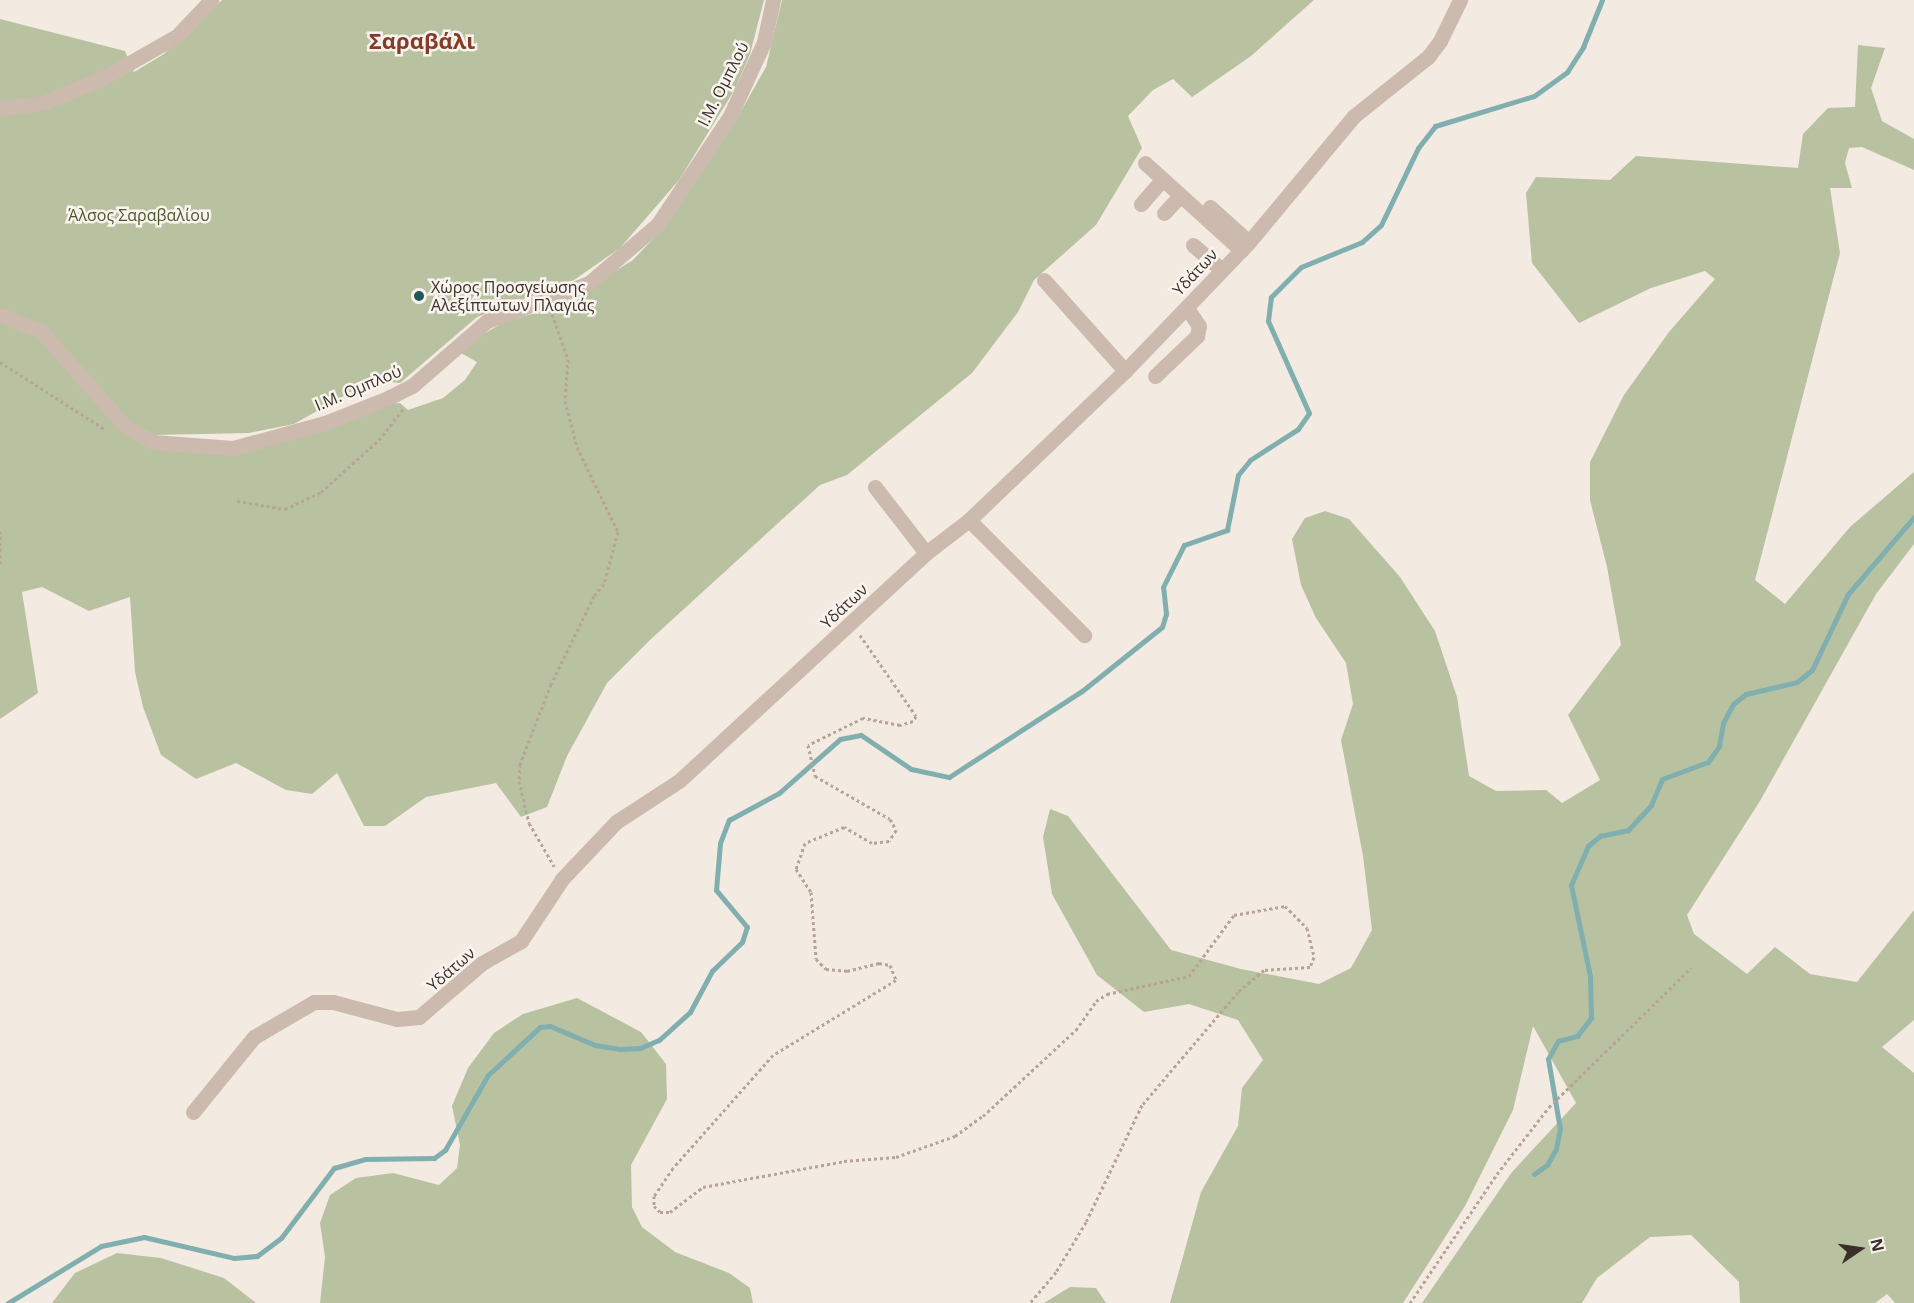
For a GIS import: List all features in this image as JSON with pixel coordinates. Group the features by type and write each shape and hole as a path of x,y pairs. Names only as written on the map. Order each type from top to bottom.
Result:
{"street":[{"path":"0,108 24,107 58,98 114,73 177,36 211,0"},
{"name":"Ι.Μ. Ομπλού","path":"0,315 41,331 119,420 153,442 233,448 325,423 407,388 487,321 547,301 590,283 658,224 730,116 764,42 773,0"},
{"name":"Υδάτων","path":"193,1112 254,1037 314,1002 333,1002 397,1019 419,1017 482,963 521,941 562,879 616,822 679,781 926,554 969,520 1125,371 1245,246 1354,116 1428,57 1440,41 1460,0"},
{"path":"1144,163 1180,196 1245,246"},
{"path":"1141,204 1162,180"},
{"path":"1164,213 1180,196"},
{"path":"1210,207 1245,246"},
{"path":"1193,245 1222,270"},
{"path":"1044,280 1125,371"},
{"path":"1155,376 1197,336 1199,326 1187,308"},
{"path":"875,487 926,554"},
{"path":"969,520 1084,635"}],"path":[{"path":"547,301 568,359 565,401 578,447 618,532 604,584 594,596 551,684 520,764 519,782 529,823 562,879"},
{"path":"0,362 110,433"},
{"path":"237,501 285,509 321,492 399,419 407,388"},
{"path":"0,531 0,564"},
{"path":"852,624 916,716 914,721 900,725 863,718 808,745 815,776 890,819 896,830 889,841 872,843 844,827 805,843 796,869 811,892 816,959 826,969 847,971 879,963 890,965 896,980 773,1055 673,1168 654,1196 654,1206 660,1212 670,1212 703,1187 844,1161 896,1157 955,1136 983,1116 1076,1030 1096,1001 1107,994 1189,976 1234,915 1285,906 1307,928 1314,957 1310,967 1264,970 1238,992 1142,1105 1086,1222 1056,1272 1030,1303"},
{"path":"1410,1303 1497,1174 1549,1107 1691,968"}],"green space":[{"name":"Άλσος Σαραβαλίου","path":"222,0 764,0 750,54 735,89 679,180 620,248 574,280 477,317 400,383 390,382 388,374 379,376 294,424 249,433 154,435 163,450 233,455 332,428 388,404 400,403 408,410 443,398 465,380 477,362 461,353 482,335 506,321 557,307 633,260 665,226 736,120 766,67 782,0 1314,0 1251,56 1192,97 1173,79 1153,90 1128,116 1142,148 1096,225 1034,280 1018,312 972,373 847,475 820,485 651,639 607,683 567,756 547,807 521,817 496,783 426,797 385,826 364,826 337,773 312,794 286,790 236,763 196,779 161,755 143,707 135,672 130,597 89,611 42,587 22,592 38,693 0,719 0,19 125,51 134,72 164,54"},
{"path":"1858,45 1885,48 1871,88 1882,121 1914,139 1914,170 1862,147 1849,148 1845,163 1852,188 1830,188 1840,253 1755,580 1785,604 1850,527 1914,472 1914,544 1876,594 1760,801 1687,915 1694,934 1747,974 1775,947 1810,974 1857,982 1914,910 1914,1020 1882,1047 1914,1073 1914,1303 1895,1303 1887,1294 1875,1303 1740,1303 1739,1282 1691,1235 1650,1237 1597,1278 1582,1303 1422,1303 1512,1172 1576,1103 1533,1026 1513,1110 1465,1206 1403,1303 1170,1303 1201,1192 1238,1126 1242,1088 1263,1060 1238,1020 1189,1004 1144,1012 1097,975 1052,894 1043,837 1050,809 1068,816 1171,950 1241,969 1319,984 1351,968 1372,930 1363,856 1341,740 1353,704 1346,663 1316,618 1301,585 1292,539 1305,518 1325,511 1349,519 1400,577 1435,631 1457,697 1469,776 1496,791 1546,790 1562,803 1600,780 1568,715 1621,645 1607,567 1590,500 1590,462 1624,395 1669,332 1715,279 1705,271 1651,288 1579,323 1532,263 1526,193 1536,177 1610,180 1636,156 1798,168 1803,134 1828,108 1855,107"},
{"path":"577,998 641,1032 666,1064 667,1099 631,1165 632,1207 642,1227 675,1252 729,1273 750,1288 753,1303 320,1303 325,1257 320,1223 330,1195 356,1178 393,1173 439,1185 457,1168 460,1145 452,1106 468,1068 494,1033 523,1014"},
{"path":"117,1253 161,1258 224,1278 256,1303 52,1303 75,1273"},
{"path":"1070,1287 1096,1288 1106,1303 1044,1303"}],"waterway":[{"path":"8,1303 101,1246 144,1237 234,1258 257,1256 281,1238 334,1168 365,1159 434,1158 445,1150 488,1075 540,1027 550,1026 595,1045 620,1049 640,1048 659,1040 690,1012 712,971 742,942 747,927 716,890 720,843 729,820 779,793 840,739 861,735 911,769 949,777 1082,691 1162,627 1166,614 1163,587 1184,545 1227,530 1238,475 1250,460 1298,429 1309,413 1268,321 1271,297 1301,267 1362,242 1381,225 1418,148 1435,126 1534,96 1567,72 1583,47 1602,0"},
{"path":"1534,1174 1547,1165 1556,1149 1560,1129 1548,1059 1558,1041 1577,1036 1591,1018 1590,976 1571,885 1588,846 1600,836 1628,830 1651,805 1662,779 1708,762 1719,746 1723,723 1733,704 1746,694 1797,682 1812,670 1848,594 1914,517"}],"place":[{"name":"Χώρος Προσγείωσης Αλεξίπτωτων Πλαγιάς","path":"419,296"}],"district":[{"name":"Σαραβάλι","path":"422,41"}]}
